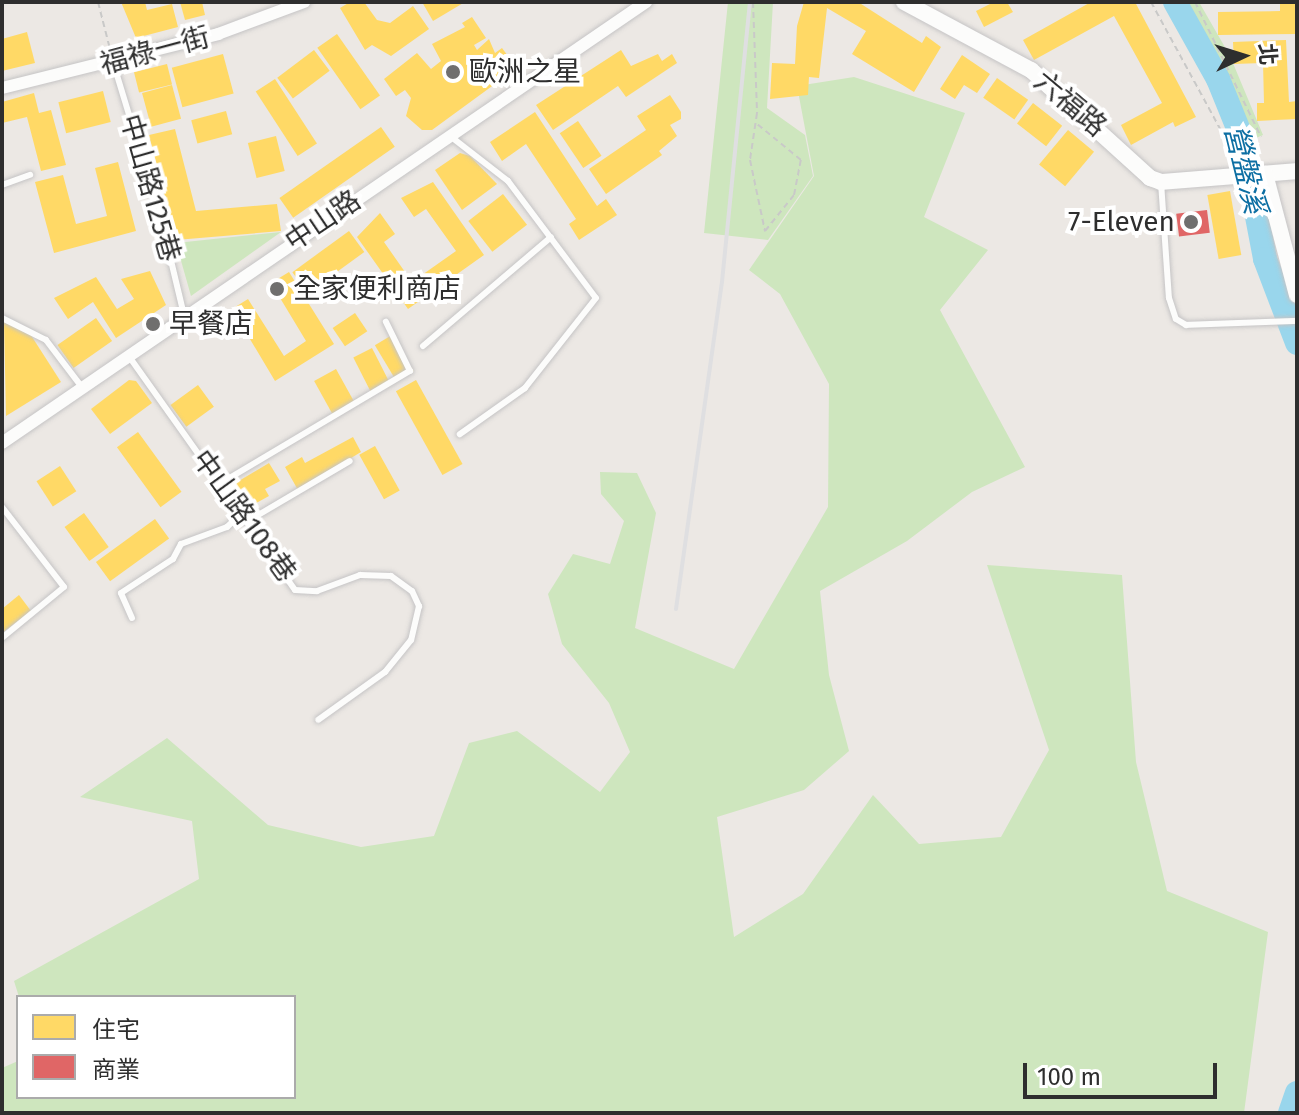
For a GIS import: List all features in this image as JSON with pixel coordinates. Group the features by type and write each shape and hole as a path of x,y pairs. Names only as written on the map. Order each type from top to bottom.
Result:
{"street":[{"name":"福祿一街","path":"2,88 218,34 304,2"},
{"name":"六福路","path":"904,2 1031,70 1150,178 1161,182"},
{"name":"中山路","path":"2,443 638,4"},
{"path":"1161,182 1297,171"},
{"path":"1264,174 1297,295"}],"lane":[{"name":"中山路125巷","path":"113,62 163,227 184,315"},
{"path":"450,136 508,181 596,298 525,388 460,434"},
{"path":"2,185 30,175"},
{"path":"1161,182 1169,298 1176,319 1186,325 1297,321"},
{"path":"423,346 551,237"},
{"path":"2,318 46,340 81,386"},
{"path":"221,483 410,371 386,322"},
{"name":"中山路108巷","path":"128,355 295,590 317,591 360,575 391,576 404,581 419,606 417,630 385,672 318,720"},
{"path":"248,521 350,461"},
{"path":"2,507 64,587 2,638"},
{"path":"132,618 121,593 173,559 181,544 227,527 241,514"}],"path":[{"path":"98,2 113,62"},
{"path":"753,2 756,123 750,160 765,231 794,195 801,160 756,123"},
{"path":"1151,2 1222,132 1235,176"},
{"path":"1195,2 1261,137"}],"green space":[{"path":"728,2 773,2 767,108 805,135 813,176 768,240 704,233"},
{"path":"1175,2 1199,2 1230,56 1263,135 1245,143 1218,79"},
{"path":"854,77 965,113 924,217 988,250 940,310 1025,467 972,492 907,541 820,591 829,675 849,751 804,790 717,817 734,937 803,894 873,795 919,844 1001,837 1049,750 987,565 1122,575 1136,762 1167,891 1268,932 1244,1113 2,1113 2,1068 16,1062 16,1099 296,1099 296,995 18,995 14,981 199,879 192,821 80,797 167,738 268,825 361,847 434,836 469,743 517,731 600,792 630,752 609,703 562,644 548,594 573,554 610,564 624,521 601,494 600,472 637,473 656,513 635,628 734,669 828,507 829,384 780,294 749,270 814,176 797,86"},
{"path":"281,232 191,296 176,243"}],"building: 住宅":[{"path":"121,2 145,2 147,10 172,4 178,27 136,38"},
{"path":"180,2 202,2 205,15 185,20"},
{"path":"350,2 364,2 377,20 390,23 413,6 429,29 391,56 372,45 365,50 340,8"},
{"path":"422,2 465,2 433,21"},
{"path":"804,2 858,2 922,43 926,36 941,47 914,92 852,54 866,31 827,8 819,78 809,77 808,95 770,99 772,63 795,64 797,26"},
{"path":"994,2 1007,2 1013,12 984,27 976,11"},
{"path":"1091,2 1135,2 1196,117 1175,127 1173,122 1131,145 1121,125 1162,103 1114,16 1034,60 1023,40"},
{"path":"1280,2 1297,2 1297,34 1218,35 1218,12 1280,11"},
{"name":"歐洲之星","path":"472,17 486,38 474,45 477,50 489,39 495,53 502,48 517,68 432,130 422,130 406,116 411,98 405,90 396,96 384,79 417,53 431,69 441,61 432,44 465,27 462,23"},
{"path":"27,32 35,63 2,71 2,39"},
{"path":"337,34 380,95 360,109 317,48"},
{"path":"1286,40 1289,102 1297,101 1297,119 1257,121 1257,103 1264,103 1263,63 1234,64 1233,42"},
{"path":"314,50 330,71 293,98 277,78"},
{"path":"621,50 631,66 658,54 662,61 672,54 677,63 626,97 618,86 553,130 536,105"},
{"path":"223,54 234,94 182,107 172,68"},
{"path":"962,55 990,74 977,93 964,85 955,99 940,89"},
{"path":"167,64 172,84 139,93 134,72"},
{"path":"997,78 1028,100 1014,119 983,98"},
{"path":"275,79 317,144 298,156 256,92"},
{"path":"172,85 181,119 151,127 142,93"},
{"path":"103,91 111,122 66,133 58,102"},
{"path":"34,93 39,113 51,110 66,165 41,171 27,117 2,123 2,102"},
{"path":"670,95 681,112 681,119 670,125 677,136 659,151 662,155 606,194 589,169 646,130 637,116"},
{"path":"1033,103 1062,126 1046,146 1017,123"},
{"path":"226,111 232,134 197,143 191,120"},
{"path":"535,112 597,206 606,199 617,215 579,240 569,224 576,219 526,144 502,161 490,142"},
{"path":"578,121 601,156 583,168 560,133"},
{"path":"381,127 395,147 293,218 279,198"},
{"path":"175,129 196,211 277,204 281,231 176,240 149,135"},
{"path":"1068,130 1094,152 1065,186 1039,164"},
{"path":"276,136 285,171 257,178 248,143"},
{"path":"460,153 470,156 497,184 462,210 435,170"},
{"path":"118,162 136,231 54,253 35,182 63,175 76,224 107,216 95,168"},
{"path":"433,182 484,255 408,309 357,237 380,213 395,234 384,242 412,282 456,251 426,209 414,217 401,198"},
{"path":"1230,191 1241,255 1219,259 1207,195"},
{"path":"503,194 527,225 492,252 468,221"},
{"path":"349,231 364,252 308,293 292,272"},
{"path":"150,271 166,305 116,338 93,302 68,319 54,298 96,277 117,309 134,299 121,279"},
{"path":"289,272 334,344 275,381 232,309 248,299 284,356 306,341 271,283"},
{"path":"355,313 367,331 345,346 333,328"},
{"path":"96,318 112,341 74,368 57,345"},
{"path":"4,321 27,329 61,382 6,416"},
{"path":"392,335 414,371 396,381 375,345"},
{"path":"372,348 391,385 372,395 353,358"},
{"path":"336,369 354,402 333,414 314,381"},
{"path":"129,380 136,381 152,403 110,434 91,409"},
{"path":"416,380 463,464 442,475 396,391"},
{"path":"198,385 214,407 186,427 170,405"},
{"path":"138,432 181,492 160,507 117,447"},
{"path":"353,437 361,452 298,490 285,467 302,457 305,463"},
{"path":"375,446 400,491 384,499 359,455"},
{"path":"269,463 280,481 265,489 269,496 245,509 232,485"},
{"path":"60,466 76,491 53,506 37,481"},
{"path":"84,513 109,547 89,561 65,527"},
{"path":"155,519 169,538 110,581 96,562"},
{"path":"19,595 31,611 2,633 2,609"}],"building: 商業":[{"path":"1207,210 1210,233 1179,237 1176,214"}],"waterway":[{"name":"營盤溪","path":"1175,2 1218,79 1242,138 1265,259 1297,343"},
{"name":"營盤溪","path":"1290,1113 1297,1093"}],"railway":[{"path":"676,609 722,282 750,2"}],"place":[{"name":"歐洲之星","path":"453,72"},
{"name":"7-Eleven","path":"1191,222"},
{"name":"全家便利商店","path":"277,289"},
{"name":"早餐店","path":"153,324"}]}
